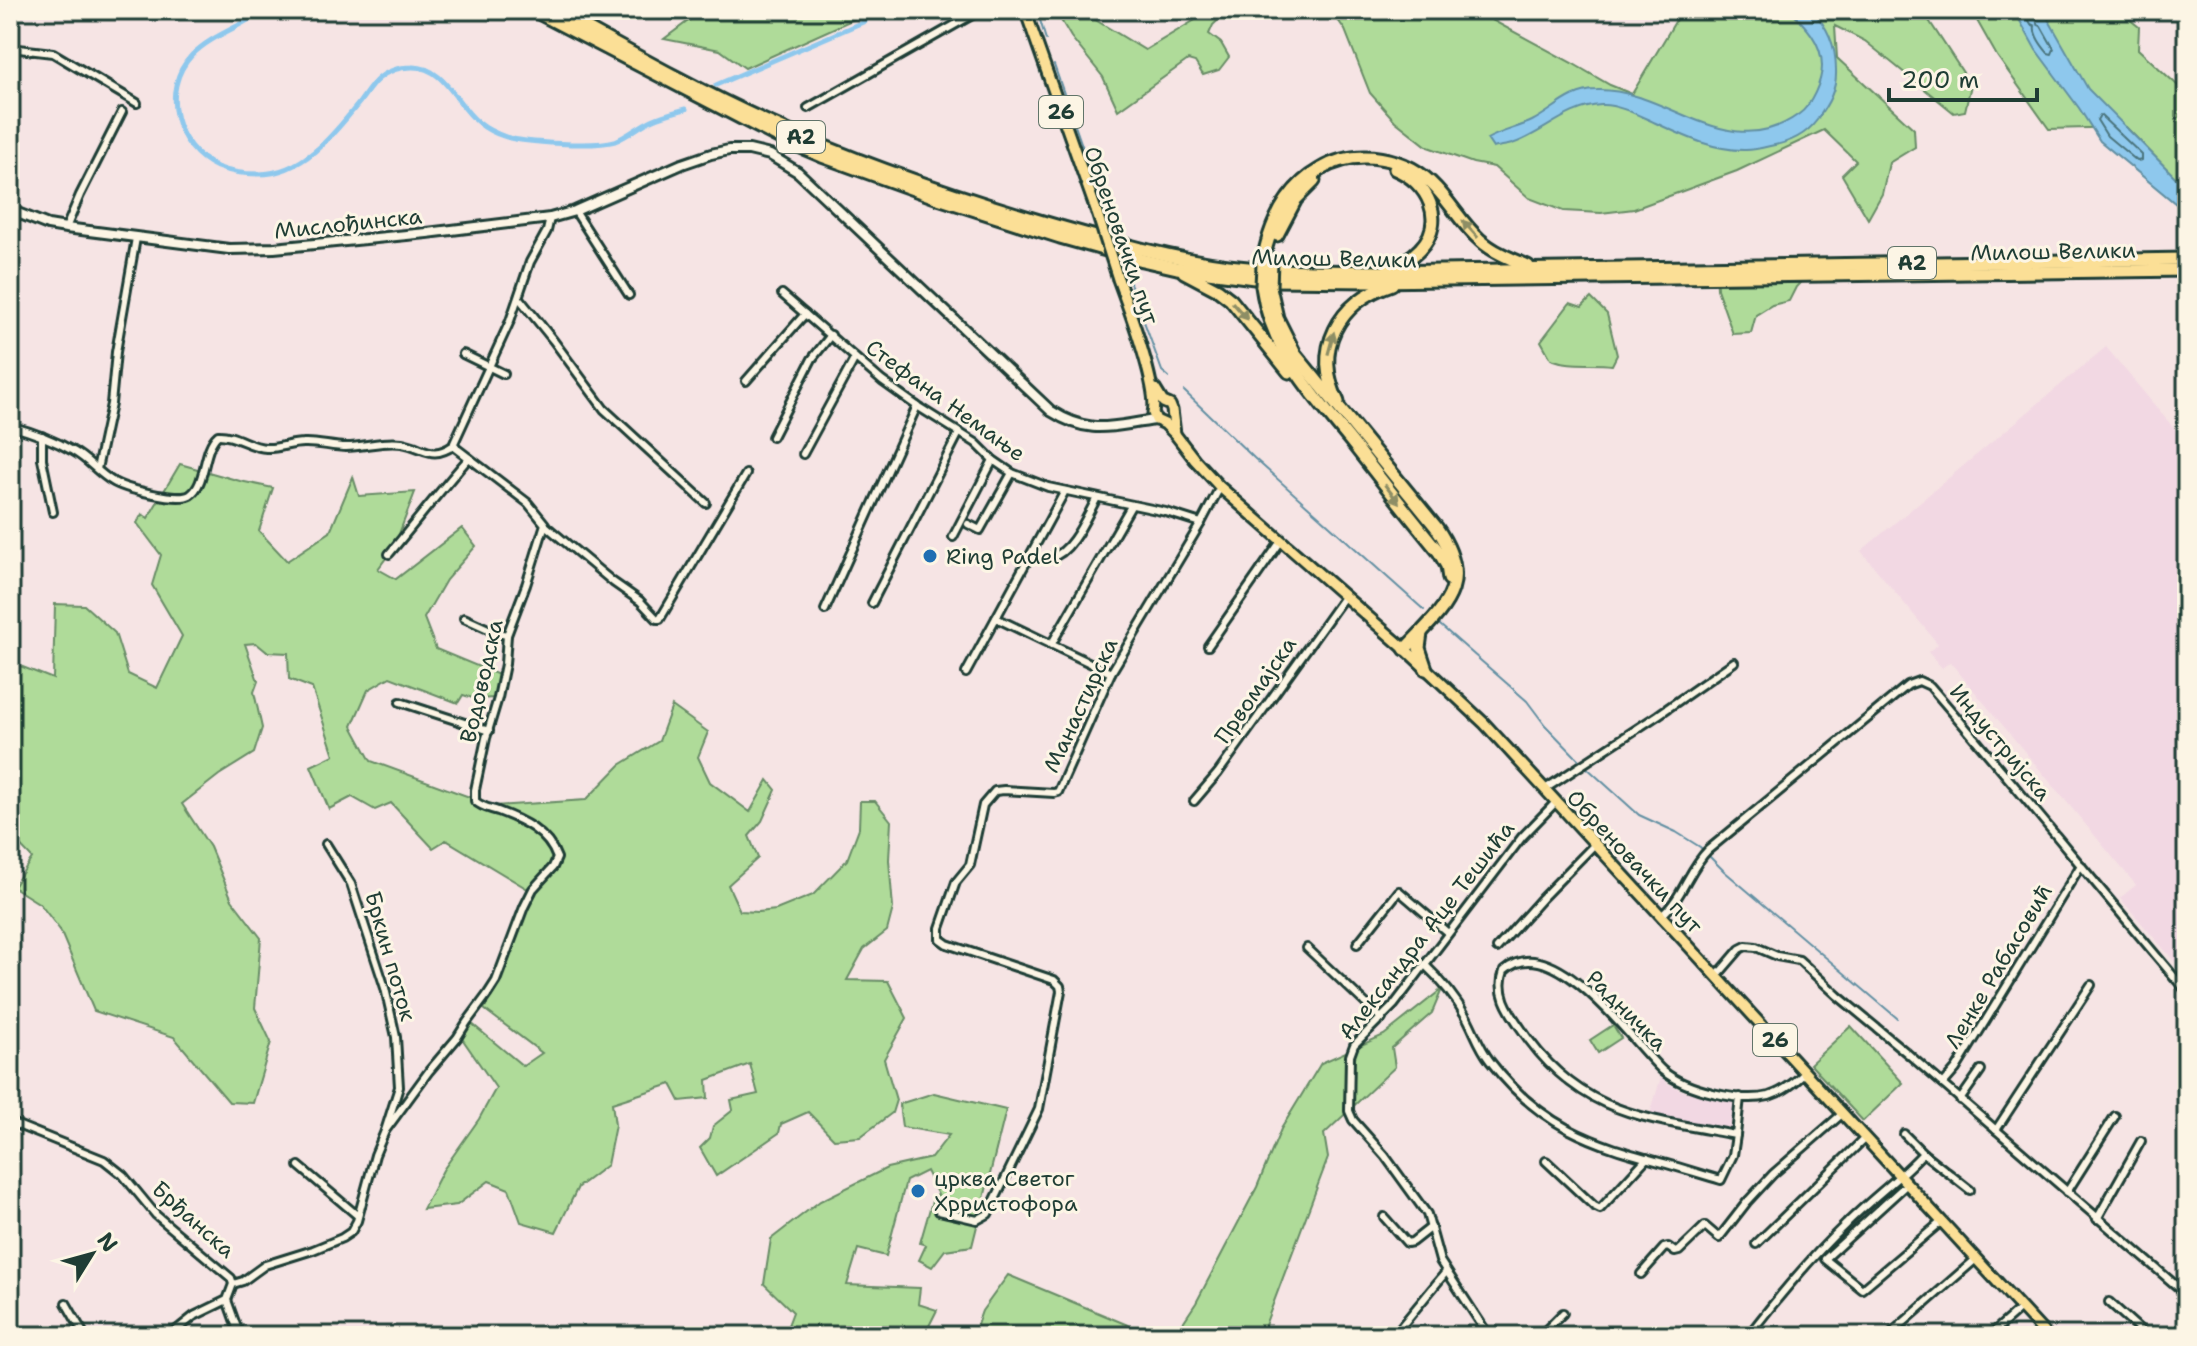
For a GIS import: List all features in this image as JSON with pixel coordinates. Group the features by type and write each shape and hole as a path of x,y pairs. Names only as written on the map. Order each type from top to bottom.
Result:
{"highway":[{"name":"Милош Велики","path":"533,10 782,139 822,156 1008,221 1177,268 1270,280 1404,281 2056,266 2187,259"},
{"name":"Милош Велики","path":"553,10 765,121 858,160 987,205 1142,251 1187,260 1266,270 1380,272 2056,266 2187,270"},
{"path":"1402,647 1444,598 1449,580 1447,566 1289,362 1274,334 1266,312 1266,287 1274,223 1297,187 1323,167 1365,157 1386,159 1416,171 1436,188 1471,232 1487,246 1536,269"},
{"path":"1267,261 1281,224 1306,188 1339,169 1363,164 1378,165 1399,171 1417,182 1429,198 1433,218 1428,240 1421,248 1406,260 1380,272"},
{"path":"1177,268 1231,300 1311,399 1322,406"},
{"path":"1346,417 1329,376 1328,355 1335,329 1348,310 1363,298 1378,289 1404,281"},
{"path":"1266,287 1289,343 1436,527 1453,556 1456,572 1451,593 1421,633 1402,647"},
{"path":"1421,633 1420,652 1426,669"}],"main road":[{"name":"Обреновачки пут","path":"1025,10 1097,213 1157,406"},
{"name":"Мислођинска","path":"10,210 66,228 229,249 255,249 397,237 550,218 575,211 711,154 740,150 759,152 780,160 798,172 1051,411 1089,427 1159,421"},
{"path":"1131,425 1157,406"},
{"name":"26","path":"1159,421 1157,406 1171,407 1172,415"},
{"name":"Обреновачки пут","path":"1172,415 1175,434"},
{"path":"1159,421 1169,420 1172,415"},
{"name":"Обреновачки пут","path":"1159,421 1175,434 1220,487 1484,723 2047,1336"}],"street":[{"path":"808,108 981,10"},
{"path":"10,48 53,53 137,103"},
{"path":"66,228 122,112"},
{"path":"575,211 629,295"},
{"path":"10,426 42,436 75,452 120,485 176,498 183,498 195,490 211,444 218,435 225,434 267,448 304,443 347,447 405,443 435,454 444,452 454,445 519,298 550,218"},
{"path":"97,469 111,404 116,352 136,238"},
{"name":"Стефана Немање","path":"782,294 882,381 989,452 993,460 1012,473 1048,487 1166,512 1201,523"},
{"path":"519,298 609,415 706,503"},
{"path":"746,381 805,314"},
{"path":"772,437 812,359 831,335"},
{"path":"463,354 504,374"},
{"path":"803,454 855,358"},
{"path":"825,610 917,406"},
{"path":"872,603 959,433"},
{"path":"42,436 42,459 53,512"},
{"path":"454,445 528,503 546,526 640,601 657,619 660,619 746,474"},
{"path":"389,554 469,458"},
{"path":"953,537 993,460"},
{"path":"968,524 980,530 1012,473"},
{"name":"Манастирска","path":"939,1211 977,1220 988,1214 1039,1109 1061,988 1054,980 940,939 940,928 956,882 970,865 983,805 995,791 1058,792 1111,673 1220,487"},
{"path":"966,673 1065,491"},
{"path":"1052,557 1058,556 1069,546 1097,498"},
{"path":"1051,645 1131,506"},
{"name":"Водоводска","path":"542,879 557,858 553,846 536,829 483,808 475,801 475,790 498,698 507,635 546,526"},
{"path":"1208,646 1281,541"},
{"name":"Првомајска","path":"1194,801 1218,773 1344,597"},
{"path":"464,618 507,635"},
{"path":"996,618 1111,673"},
{"path":"1545,789 1734,662"},
{"name":"Индустријска","path":"1661,916 1674,904 1705,853 1908,685 1919,681 1930,686 2187,992"},
{"path":"400,702 489,731"},
{"name":"Александра Аце Тешића","path":"1489,1336 1446,1272 1435,1247 1427,1214 1349,1111 1350,1056 1354,1045 1382,1019 1522,837 1556,802"},
{"name":"Бркин поток","path":"326,844 351,884 385,988 396,1037 399,1087 358,1216"},
{"path":"1497,948 1595,844"},
{"name":"Ленке Рабасовић","path":"1943,1084 1956,1069 2081,865"},
{"name":"Бркин поток","path":"385,1131 429,1071 449,1050 496,981 524,907 542,879"},
{"path":"1357,944 1399,891 1448,933"},
{"path":"1716,977 1746,946 1799,960 2187,1295"},
{"path":"1307,948 1382,1019"},
{"name":"Радничка","path":"1736,1135 1639,1117 1612,1108 1587,1094 1554,1070 1531,1045 1504,1000 1504,971 1514,964 1528,961 1556,970 1601,1003 1658,1065 1675,1079 1696,1088 1740,1097 1758,1097 1790,1086 1805,1073"},
{"path":"1425,965 1453,996 1490,1062 1530,1104 1564,1129 1598,1143 1721,1180 1733,1155 1740,1097"},
{"path":"1996,1130 2091,985"},
{"path":"1960,1100 1981,1070"},
{"path":"1641,1274 1664,1248 1678,1252 1705,1226 1719,1238 1773,1174 1842,1114"},
{"path":"2067,1192 2115,1116"},
{"name":"Брђанска","path":"10,1122 90,1153 115,1167 156,1215 227,1273 233,1284 227,1300"},
{"path":"1904,1134 1970,1190"},
{"path":"1756,1244 1865,1138"},
{"path":"2097,1219 2141,1141"},
{"path":"1923,1153 1904,1181 1825,1259 1862,1289 1941,1222"},
{"path":"1546,1161 1600,1209 1647,1158"},
{"path":"233,1284 243,1281 265,1265 351,1232 358,1216 299,1166"},
{"path":"1748,1336 1818,1252 1847,1223 1904,1181"},
{"path":"1384,1217 1407,1243 1431,1227"},
{"path":"1888,1336 1976,1259"},
{"path":"1395,1334 1446,1272"},
{"path":"169,1336 194,1316 227,1300 240,1336"},
{"path":"2109,1302 2147,1336"},
{"path":"66,1303 85,1336"},
{"path":"1989,1336 2021,1308"},
{"path":"1540,1336 1563,1313"}],"shaded area":[{"path":"2106,347 2187,444 2187,976 2120,898 2136,885 1950,662 1942,668 1928,652 1938,644 1861,551"},
{"path":"1661,1077 1683,1091 1735,1102 1731,1130 1650,1114"}],"green space":[{"path":"703,10 866,10 863,15 745,68 720,50 664,39"},
{"path":"1055,10 1079,10 1145,50 1195,20 1205,10 1229,10 1213,25 1209,34 1221,43 1229,57 1219,70 1203,75 1195,62 1188,60 1118,110 1103,77 1071,37"},
{"path":"1331,10 1496,10 1492,20 1632,94 1682,10 1914,10 1928,19 1971,85 1965,111 1954,113 1865,41 1835,26 1837,58 1914,129 1915,147 1889,163 1882,194 1868,219 1842,175 1856,161 1824,130 1737,171 1634,209 1601,213 1563,211 1529,198 1494,167 1428,147 1395,121 1370,93 1345,30"},
{"path":"1971,10 2118,10 2139,27 2138,49 2187,94 2187,184 2176,178 2126,127 2049,129 1997,56"},
{"path":"1732,259 1750,271 1792,269 1802,281 1789,301 1772,305 1756,315 1751,333 1733,334 1717,289 1716,265"},
{"path":"1591,298 1607,314 1617,355 1612,365 1566,363 1551,359 1541,341 1570,303 1582,307"},
{"path":"180,464 273,488 259,531 287,561 330,532 353,477 359,496 415,492 394,547 378,569 396,579 462,528 476,546 446,580 424,618 436,649 499,675 495,698 476,699 463,695 458,703 390,677 368,690 352,726 371,761 494,806 586,800 620,765 659,741 672,706 708,732 698,757 710,782 750,812 768,780 776,790 762,821 749,836 758,858 728,885 740,911 776,910 813,895 847,860 859,828 860,801 875,801 891,821 889,860 893,908 887,931 864,949 847,980 888,981 907,1018 884,1059 896,1100 892,1113 860,1137 834,1139 808,1112 781,1124 779,1133 716,1176 700,1148 710,1138 713,1126 733,1110 731,1100 758,1094 750,1064 707,1080 708,1098 680,1101 671,1084 612,1103 615,1125 607,1165 578,1187 556,1232 521,1222 509,1189 489,1181 457,1205 423,1209 443,1170 479,1119 496,1088 461,1037 471,1023 523,1066 542,1053 484,1009 496,990 528,905 536,894 446,840 433,848 391,803 375,810 352,797 329,809 311,766 334,755 312,688 289,679 288,653 267,652 256,643 245,644 258,681 254,692 262,728 254,753 182,804 210,847 232,900 261,938 255,1008 271,1042 253,1103 229,1102 174,1037 94,1011 60,930 40,904 13,887 32,858 10,835 10,662 53,679 55,604 84,605 115,633 128,674 157,688 182,636 152,585 161,555 137,523 142,514 148,518"},
{"path":"1442,989 1432,1013 1392,1048 1395,1067 1324,1134 1328,1158 1261,1336 1174,1336 1196,1303 1257,1187 1281,1129 1321,1063 1384,1035"},
{"path":"1613,1025 1621,1038 1598,1053 1590,1040"},
{"path":"1851,1026 1903,1083 1863,1121 1810,1064"},
{"path":"934,1093 1006,1110 972,1246 945,1250 932,1267 919,1260 926,1245 920,1243 933,1198 938,1195 926,1171 906,1181 886,1256 858,1249 847,1285 920,1288 918,1304 937,1310 924,1336 784,1336 793,1312 764,1284 771,1239 820,1201 887,1168 931,1158 949,1135 902,1127 899,1104"},
{"path":"1008,1275 1154,1336 973,1336 982,1311"}],"water":[{"path":"1789,10 1811,10 1817,16 1830,37 1836,70 1833,90 1821,114 1808,130 1790,140 1752,150 1720,148 1624,109 1601,105 1577,111 1512,144 1493,148 1487,139 1532,121 1570,97 1597,90 1648,100 1722,129 1747,132 1773,128 1799,114 1808,105 1822,72 1816,42"},
{"path":"2014,10 2043,10 2088,89 2176,178 2187,184 2187,213 2100,141 2036,50"}],"waterway":[{"path":"264,10 200,48 182,69 176,85 176,117 182,132 203,158 227,170 254,174 275,172 303,160 339,127 378,79 403,68 423,68 433,73 479,123 495,133 515,139 560,144 605,143 620,139 656,118 686,109"},
{"path":"716,85 863,22 874,10"},
{"path":"1037,10 1046,40"},
{"path":"1054,65 1111,229"},
{"path":"1122,261 1162,371 1169,377"},
{"path":"1184,391 1424,610"},
{"path":"1440,625 1527,701 1580,761"},
{"path":"1585,766 1639,815 1700,847 1897,1018"}],"place":[{"name":"Ring Padel","path":"930,556"},
{"name":"црква Светог Хрристофора","path":"918,1191"}]}
